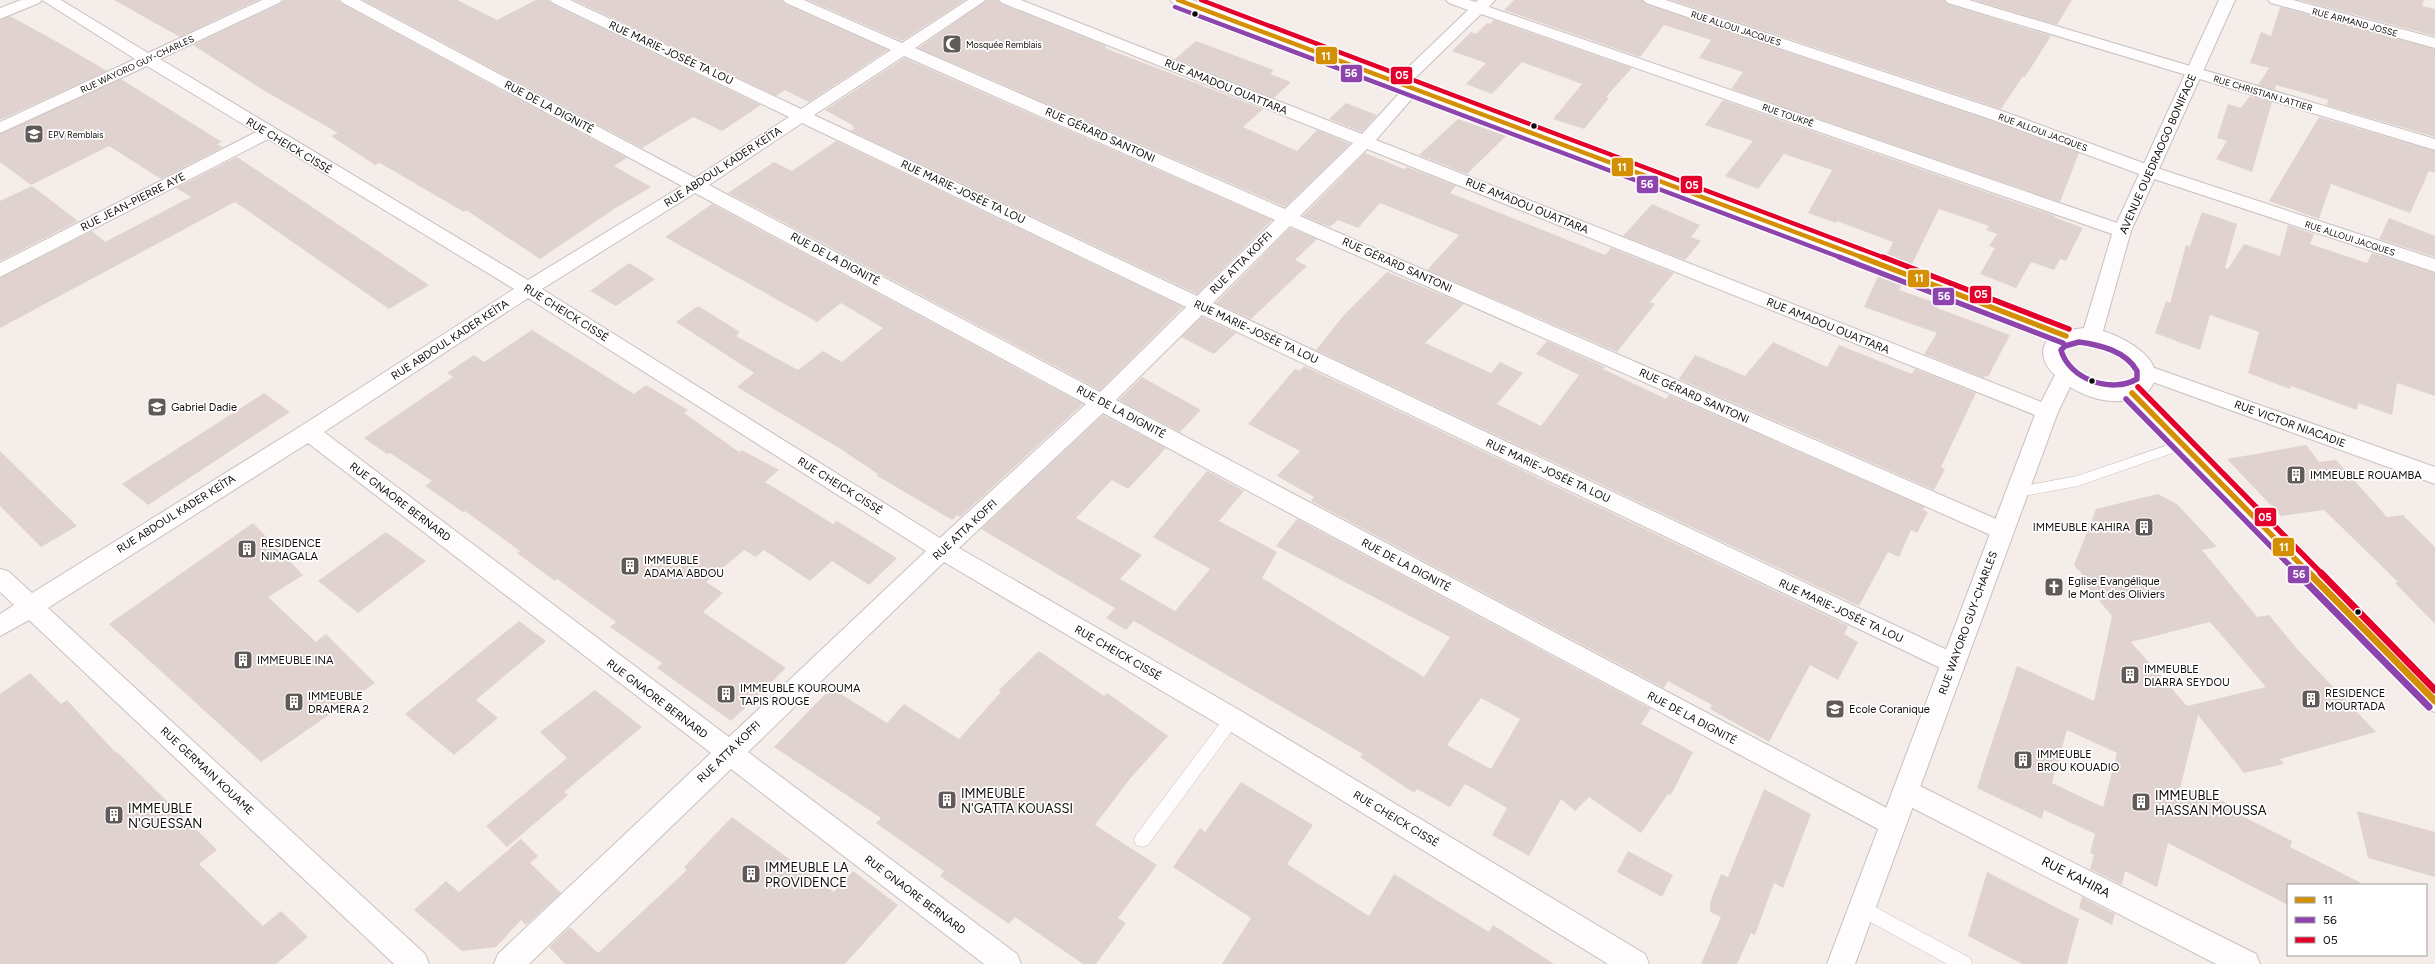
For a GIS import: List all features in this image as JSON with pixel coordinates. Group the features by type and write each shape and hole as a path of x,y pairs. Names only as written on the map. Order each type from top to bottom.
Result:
{"street":[{"path":"0,14 34,0"},
{"name":"RUE CHEICK CISSÉ","path":"50,0 146,60 528,289 942,550 1232,719 1635,964"},
{"name":"RUE WAYORO GUY-CHARLES","path":"0,128 274,0"},
{"name":"RUE DE LA DIGNITÉ","path":"348,0 1893,825"},
{"name":"RUE MARIE-JOSÉE TA LOU","path":"558,0 1953,664"},
{"name":"RUE GÉRARD SANTONI","path":"791,0 2002,531"},
{"name":"RUE ABDOUL KADER KEÏTA","path":"0,626 29,606 308,432 528,289 696,186 978,0"},
{"name":"RUE AMADOU OUATTARA","path":"1007,0 2047,412"},
{"path":"1178,0 1407,85 2066,336"},
{"name":"RUE TOUKPÊ","path":"1454,0 1483,4 2122,231"},
{"name":"RUE ALLOUI JACQUES","path":"1651,0 1999,116 2148,170 2435,266"},
{"name":"RUE CHRISTIAN LATTIER","path":"1953,0 2435,145"},
{"name":"AVENUE OUEDRAOGO BONIFACE","path":"2092,334 2122,231 2148,170 2227,0"},
{"name":"RUE ARMAND JOSSE","path":"2276,0 2435,43"},
{"name":"RUE ATTA KOFFI","path":"508,964 942,550 1102,402 1364,142 1407,85 1483,4"},
{"name":"RUE JEAN-PIERRE AYE","path":"0,271 267,133"},
{"path":"2092,334 2120,345 2141,362 2146,372 2144,384 2132,393 2106,394 2090,390 2065,375 2056,365 2052,356 2053,347 2058,340 2066,336 2092,334"},
{"name":"RUE VICTOR NIACADIE","path":"2146,372 2435,476"},
{"name":"RUE WAYORO GUY-CHARLES","path":"1841,964 2047,412 2065,375"},
{"path":"2132,393 2435,701"},
{"name":"RUE GNAORE BERNARD","path":"308,432 728,753 1008,964"},
{"name":"RUE GERMAIN KOUAME","path":"0,578 414,964"},
{"name":"RUE KAHIRA","path":"1906,791 2246,964"}],"lane":[{"path":"2018,492 2078,481 2183,445"},
{"path":"1142,840 1232,719"},
{"path":"1862,908 1964,964"}],"building":[{"path":"114,0 258,0 180,37"},
{"path":"284,0 338,0 342,4 627,158 614,166 651,187 614,209 540,259 466,210 464,212 380,163 375,165 331,136 338,133 263,90 193,45 280,4"},
{"path":"363,0 457,0 497,20 536,0 548,0 552,4 761,105 722,131 693,117 642,148"},
{"path":"574,0 782,0 785,4 888,50 809,102 785,90 776,96"},
{"path":"808,0 965,0 902,41"},
{"path":"987,0 998,0 1001,4 1106,46 1105,48 1263,109 1243,127 1297,151 1317,130 1350,144 1285,207 918,48"},
{"path":"1514,0 1642,0 1646,4 1992,121 2079,153 2060,202 1731,89 1743,72 1699,58 1711,40 1664,25 1640,57 1504,10"},
{"path":"1671,0 1944,0 1948,4 2051,36 2025,77 2023,76 2001,109"},
{"path":"1974,0 2072,0 2057,25"},
{"path":"2299,0 2424,0 2422,6 2435,9 2435,36"},
{"path":"2280,7 2435,49 2435,137 2326,105 2329,100 2276,85 2275,90 2258,85 2269,68 2250,63 2261,32 2271,36"},
{"path":"10,16 107,71 0,120 0,20"},
{"path":"1494,20 1632,68 1606,97 1609,98 1584,129 1553,119 1582,84 1522,62 1492,94 1466,84 1486,63 1452,51 1471,32 1476,34 1487,23 1490,24"},
{"path":"1196,41 1274,70 1270,74 1291,82 1274,98 1175,59"},
{"path":"904,58 1272,220 1197,294 851,131 855,128 852,127 854,126 825,110"},
{"path":"121,79 222,142 217,144 223,147 161,179 109,146 31,185 0,162 0,134"},
{"path":"2250,96 2272,102 2252,172 2216,159 2227,141 2217,138 2228,104 2241,108"},
{"path":"1723,100 2055,216 2054,217 2083,228 2066,261 2060,259 2054,270 2031,262 2016,288 1980,274 1995,248 1989,246 1997,234 1986,230 1989,226 1939,209 1910,268 1885,259 1893,242 1837,221 1836,223 1808,213 1832,170 1784,154 1758,189 1725,176 1753,141 1705,125"},
{"path":"1346,103 1377,115 1362,132 1329,119"},
{"path":"2319,117 2435,151 2435,173 2429,171 2410,213 2331,184 2319,219 2269,201"},
{"path":"1458,119 1506,136 1467,174 1419,155"},
{"path":"836,141 1183,307 1100,390 728,193 774,162 792,171"},
{"path":"1365,153 1404,169 1407,167 1456,186 1450,193 1605,255 1611,248 1674,273 1650,302 1655,304 1617,352 1427,270 1459,235 1380,203 1358,228 1338,220 1330,227 1303,216"},
{"path":"237,157 429,285 389,309 235,202 0,328 0,278 92,231 105,242 191,197 176,188"},
{"path":"32,186 78,221 0,261 0,201"},
{"path":"712,204 1083,404 960,517 957,515 952,520 876,475 878,474 839,448 737,387 754,373 676,322 698,306 740,332 736,336 798,370 823,351 842,362 883,328 841,303 817,322 665,237"},
{"path":"1652,204 1700,225 1691,237 1701,241 1685,260 1623,236"},
{"path":"2202,212 2237,224 2225,268 2228,269 2244,244 2280,256 2288,225 2314,234 2310,244 2367,263 2372,253 2435,273 2435,396 2397,383 2392,415 2358,403 2357,410 2291,386 2290,389 2248,373 2259,332 2210,315 2200,350 2155,333 2166,301 2170,303 2186,245 2190,246"},
{"path":"2389,218 2435,236 2435,257 2379,239"},
{"path":"1290,228 1317,239 1295,260 1307,266 1251,319 1216,303"},
{"path":"629,263 655,279 616,306 590,291"},
{"path":"1387,272 1464,304 1425,343 1491,373 1500,362 1523,373 1497,404 1541,426 1579,375 1536,354 1547,341 1605,367 1603,369 1666,399 1669,395 1925,507 1923,510 1928,512 1917,533 1911,530 1899,557 1888,552 1859,606 1316,350 1344,315"},
{"path":"1880,272 1904,281 1899,290 1939,304 1937,308 2010,335 1988,377 1985,376 1984,378 1924,354 1937,333 1864,307"},
{"path":"1202,317 1236,333 1214,354 1181,337"},
{"path":"532,330 634,394 646,385 688,410 684,413 739,452 742,450 779,470 765,482 833,524 837,521 897,558 869,585 832,561 810,581 764,550 756,557 744,550 706,582 723,593 703,612 786,668 731,721 657,668 662,663 610,627 616,622 557,579 555,581 517,553 520,551 465,511 463,512 425,486 432,481 390,453 387,454 364,438 453,377 447,373 474,355 484,362"},
{"path":"1773,342 1827,367 1839,345 1912,374 1915,369 1976,393 1941,467 1945,469 1934,490 1679,379 1695,355 1745,376"},
{"path":"1304,366 1848,626 1844,634 1858,642 1838,680 1810,665 1769,742 1710,709 1712,705 1668,681 1664,688 1311,501 1314,497 1277,476 1300,451 1248,424 1295,369 1300,371"},
{"path":"1142,377 1201,410 1180,432 1119,400"},
{"path":"264,393 290,412 148,505 122,484"},
{"path":"1103,415 1166,448 1128,489 1112,480 1076,518 1142,555 1120,579 1175,611 1210,569 1153,537 1207,471 1244,491 1219,521 1277,552 1262,578 1424,677 1450,637 1276,546 1297,519 1651,709 1641,724 1693,752 1671,795 1668,794 1641,833 1589,797 1575,811 1561,799 1529,856 1492,835 1507,808 1465,784 1450,807 1417,789 1414,793 1360,757 1363,754 1134,621 1126,630 1106,618 1115,608 981,529","holes":["1481,698 1520,719 1491,769 1447,745"]},
{"path":"2306,445 2319,462 2336,460 2387,517 2403,515 2435,547 2435,624 2395,583 2398,582 2324,510 2281,516 2227,459"},
{"path":"0,451 77,526 41,547 0,506"},
{"path":"2158,494 2177,504 2217,547 2202,550 2257,617 2269,615 2299,651 2376,732 2280,759 2284,764 2244,773 2198,715 2180,789 2203,792 2231,805 2230,810 2292,841 2290,847 2363,884 2287,884 2287,904 2168,843 2157,887 2125,871 2122,885 2090,869 2094,855 2090,853 2095,834 2044,810 2042,819 1977,788 2017,666 2094,701 2112,616 2087,586 2091,585 2074,565 2096,509","holes":["2210,622 2266,687 2187,706 2131,642","2067,730 2117,753 2103,807 2052,783"]},
{"path":"253,523 303,575 268,597 316,642 326,634 375,683 261,762 109,624"},
{"path":"386,532 426,561 358,613 318,581"},
{"path":"519,621 546,641 476,700 498,718 454,755 405,714"},
{"path":"1039,651 1104,696 1107,693 1168,736 1129,780 1095,825 1157,865 1118,918 1126,923 1096,964 1083,964 1015,917 1009,924 940,876 944,871 876,823 881,818 774,747 831,688 887,723 904,704 959,739 1001,692 999,690"},
{"path":"30,673 61,704 67,700 116,753 117,752 217,850 199,864 263,926 281,911 308,937 276,964 0,964 0,694"},
{"path":"595,690 642,727 564,792 568,795 507,847 486,826 567,758 540,732"},
{"path":"1241,782 1313,825 1287,864 1369,916 1394,874 1489,932 1493,925 1554,964 1222,964 1251,918 1173,867 1200,828 1205,832"},
{"path":"1764,789 1811,814 1783,888 1774,883 1755,935 1751,933 1737,964 1701,964 1721,917 1710,912 1710,903 1721,874 1728,877"},
{"path":"2357,811 2435,832 2435,877 2368,858"},
{"path":"732,817 834,892 853,871 898,905 845,964 565,964 549,947 570,927 598,953 687,870 684,867"},
{"path":"521,839 538,856 530,863 561,893 526,925 521,920 496,947 462,951 414,910 446,881 459,892"},
{"path":"1628,851 1673,875 1662,897 1617,872"},
{"path":"1987,872 2079,919 2067,964 2022,964 1968,936"},
{"path":"2082,897 2115,914 2112,925 2079,908"}],"transit line":[{"name":"11","path":"1178,0 1894,269 2066,336"},
{"name":"05","path":"1201,0 1897,262 2069,329"},
{"name":"56","path":"1175,7 1891,276 2063,343"},
{"name":"56","path":"2079,342 2106,348 2126,357 2137,371 2137,379 2129,384 2118,386 2092,381 2080,375 2070,368 2064,359 2061,350 2065,346 2079,342"},
{"name":"05","path":"2138,387 2435,690"},
{"name":"11","path":"2132,393 2435,701"},
{"name":"56","path":"2126,399 2429,707"}],"place":[{"name":"Mosquée Remblais","path":"952,44"},
{"name":"EPV Remblais","path":"34,134"},
{"name":"Gabriel Dadie","path":"157,407"},
{"name":"IMMEUBLE ROUAMBA","path":"2296,475"},
{"name":"IMMEUBLE KAHIRA","path":"2144,527"},
{"name":"RESIDENCE NIMAGALA","path":"247,549"},
{"name":"IMMEUBLE ADAMA ABDOU","path":"630,566"},
{"name":"Eglise Evangélique le Mont des Oliviers","path":"2054,587"},
{"name":"IMMEUBLE INA","path":"243,660"},
{"name":"IMMEUBLE DIARRA SEYDOU","path":"2130,675"},
{"name":"IMMEUBLE KOUROUMA TAPIS ROUGE","path":"726,694"},
{"name":"RESIDENCE MOURTADA","path":"2311,699"},
{"name":"IMMEUBLE DRAMERA 2","path":"294,702"},
{"name":"Ecole Coranique","path":"1835,709"},
{"name":"IMMEUBLE BROU KOUADIO","path":"2023,760"},
{"name":"IMMEUBLE N'GATTA KOUASSI","path":"947,800"},
{"name":"IMMEUBLE HASSAN MOUSSA","path":"2141,802"},
{"name":"IMMEUBLE N'GUESSAN","path":"114,815"},
{"name":"IMMEUBLE LA PROVIDENCE","path":"751,874"}]}
